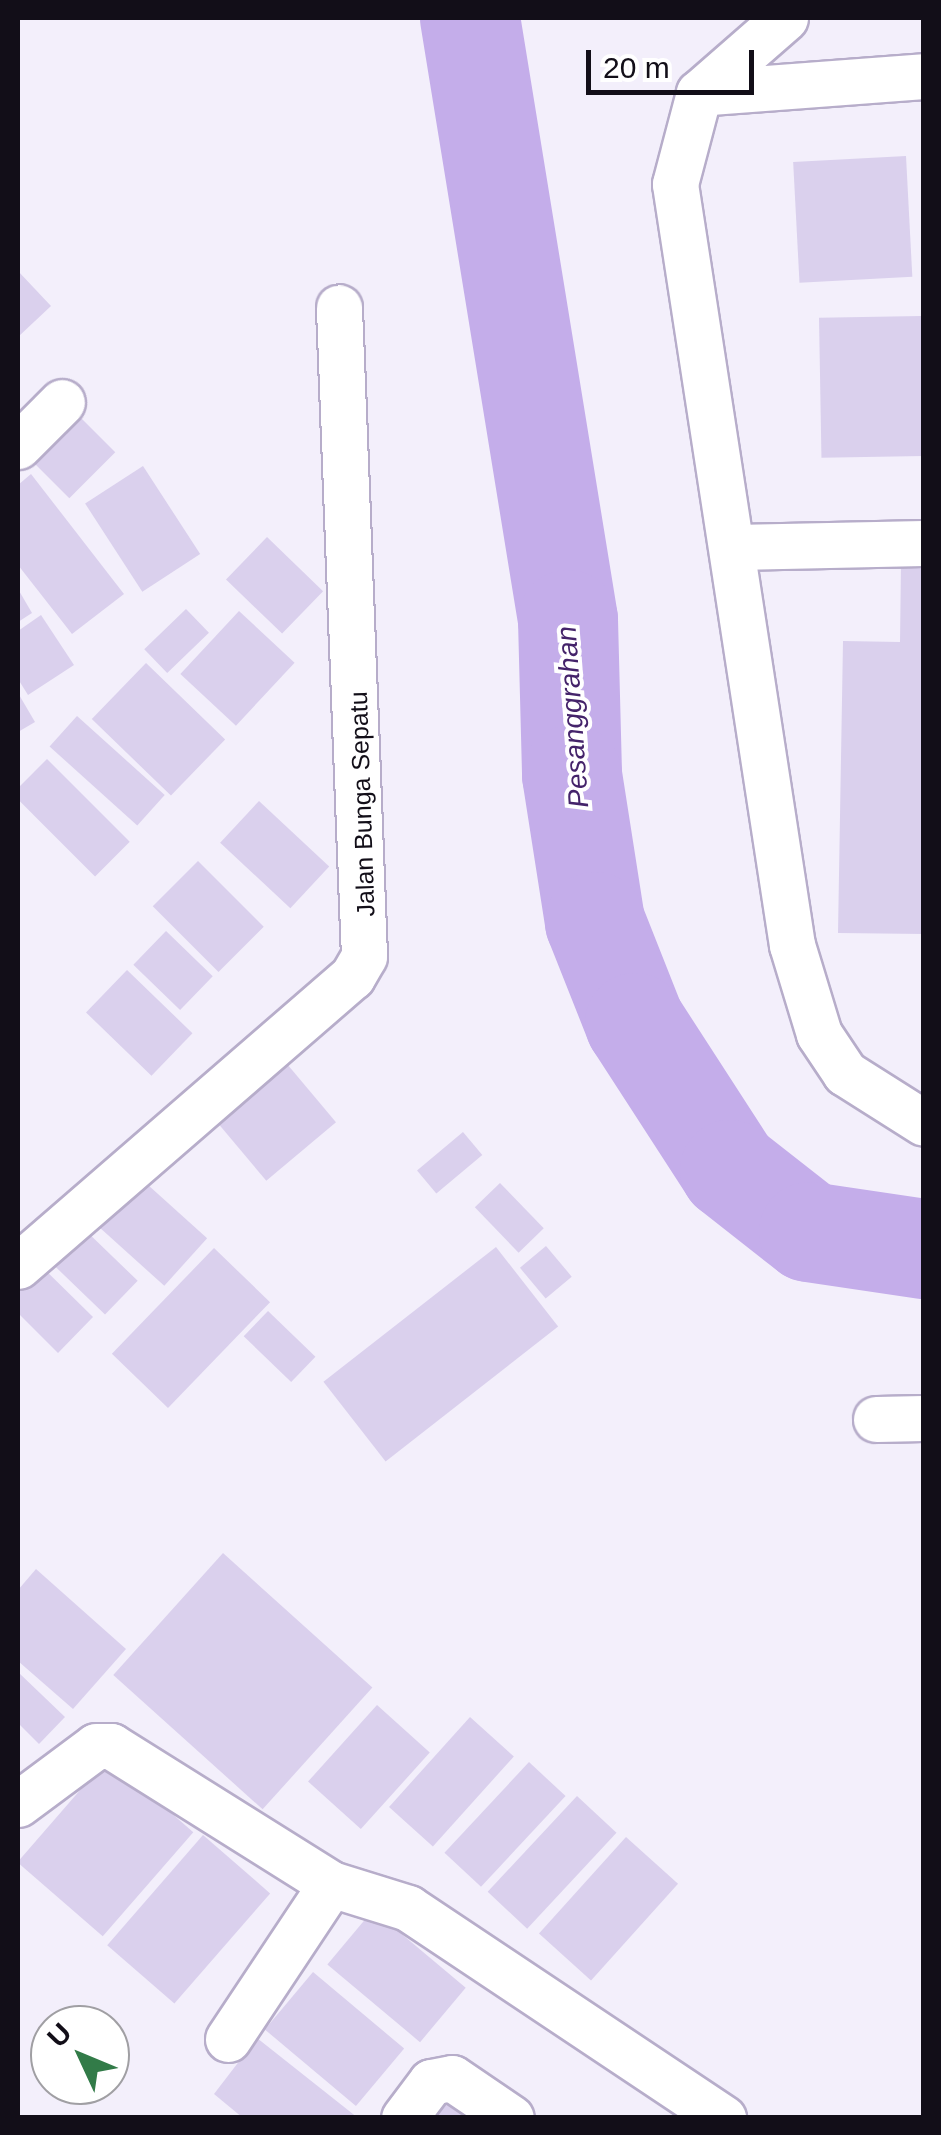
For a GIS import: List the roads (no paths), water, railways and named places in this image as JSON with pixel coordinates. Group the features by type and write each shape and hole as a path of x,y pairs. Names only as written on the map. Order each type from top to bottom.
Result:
{"street":[{"path":"785,18 699,92 676,184 792,944 819,1034 871,1096 924,1123"},
{"path":"699,92 924,76"},
{"name":"Jalan Bunga Sepatu","path":"18,1266 352,977 364,956 340,307"},
{"path":"18,446 62,402"},
{"path":"734,547 924,543"},
{"path":"876,1419 924,1418"},
{"path":"18,1804 106,1744 331,1884 408,1908 722,2118"},
{"path":"228,2039 331,1884"},
{"path":"404,2118 431,2082 452,2078 510,2118"}],"waterway":[{"name":"Pesanggrahan","path":"470,18 568,620 572,775 595,922 635,1023 730,1170 809,1232 924,1249"}]}
